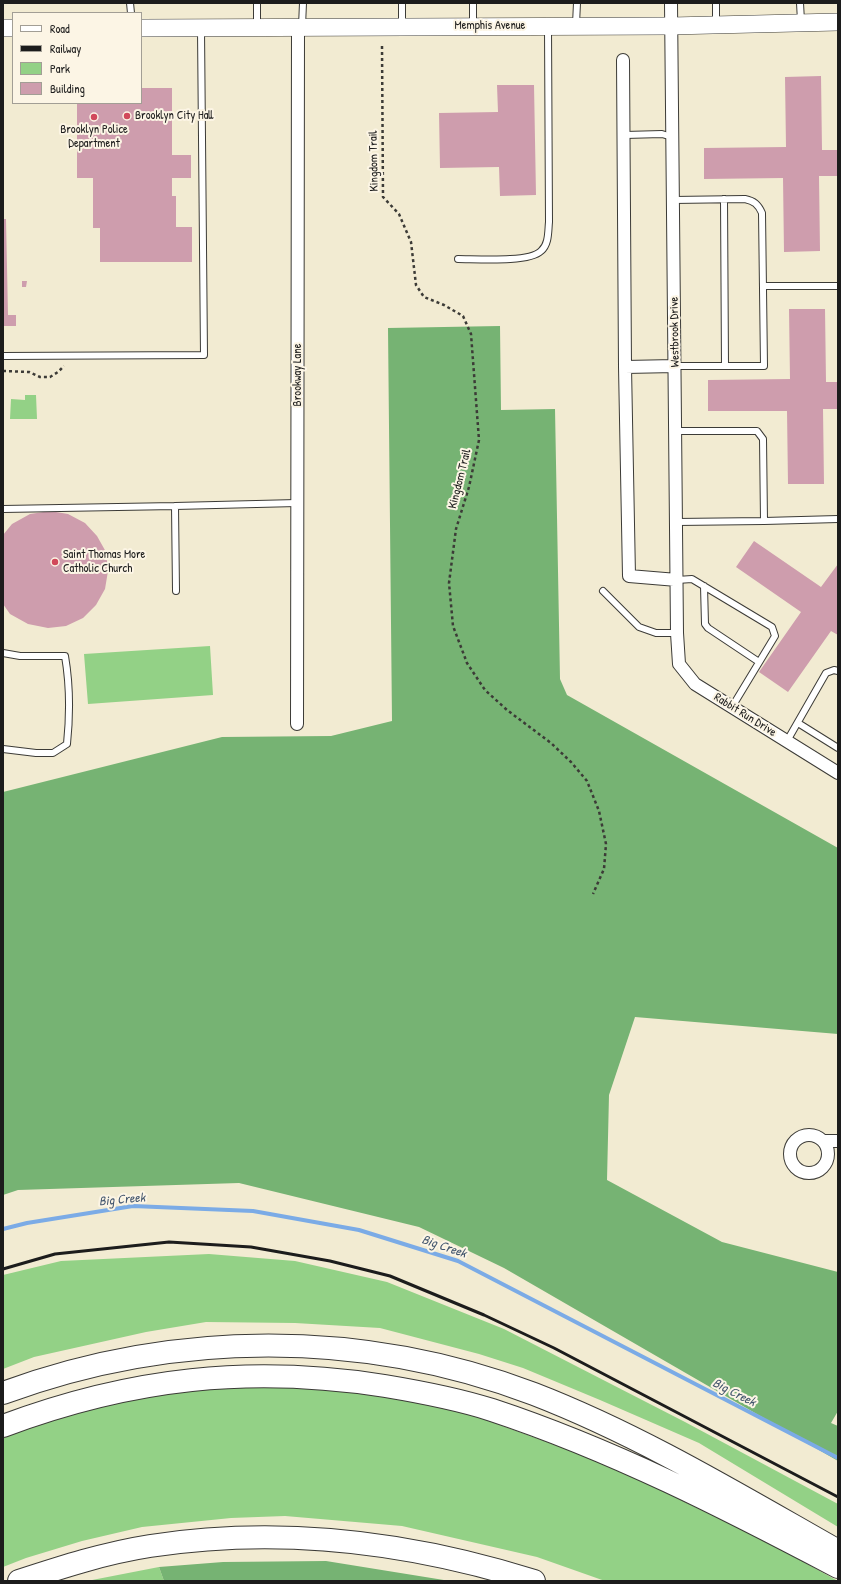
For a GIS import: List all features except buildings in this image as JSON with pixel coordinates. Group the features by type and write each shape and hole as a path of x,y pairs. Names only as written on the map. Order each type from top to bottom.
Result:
{"highway":[{"path":"3,1392 46,1378 112,1360 147,1354 216,1347 250,1345 322,1347 356,1350 414,1359 495,1380 573,1410 615,1429 708,1477 838,1550"},
{"path":"3,1426 52,1408 85,1399 159,1383 208,1378 262,1376 308,1377 405,1389 491,1410 632,1465 719,1505 838,1567"},
{"path":"19,1581 66,1566 150,1546 242,1537 300,1538 371,1544 418,1551 460,1560 534,1581"}],"main road":[{"name":"Memphis Avenue","path":"142,28 671,26 838,22"}],"street":[{"name":"Westbrook Drive","path":"671,3 677,636"},
{"name":"Brookway Lane","path":"297,724 300,27"},
{"path":"623,60 625,135 625,367 629,576 677,580"},
{"path":"625,367 675,366"},
{"name":"Rabbit Run Drive","path":"677,636 679,664 695,684 838,773"},
{"path":"823,1141 838,1141"}],"lane":[{"path":"257,3 257,27"},
{"path":"300,27 303,3"},
{"path":"402,3 402,27"},
{"path":"473,3 473,26"},
{"path":"576,26 577,3"},
{"path":"716,3 716,25"},
{"path":"800,3 801,22"},
{"path":"458,259 520,258 533,256 540,252 546,242 549,222 548,26"},
{"path":"3,356 204,355 201,28"},
{"path":"625,135 662,134 672,137"},
{"path":"724,199 725,366"},
{"path":"673,200 749,200 759,206 762,213 764,366 675,366"},
{"path":"763,286 838,286"},
{"path":"676,431 756,431 760,434 763,439 764,521"},
{"path":"3,509 297,503"},
{"path":"175,506 176,591"},
{"path":"676,522 838,519"},
{"path":"677,580 692,579 772,627 775,636 732,707"},
{"path":"704,586 705,624 708,628 759,662"},
{"path":"603,591 639,627 656,633 677,636"},
{"path":"3,653 20,656 65,656 68,674 69,723 67,744 53,753 36,754 3,749"},
{"path":"787,741 826,673 834,670 838,671"},
{"path":"798,724 838,748"}],"path":[{"name":"Kingdom Trail","path":"382,46 383,197 399,214 411,242 416,285 424,297 444,305 464,316 471,334 479,440 469,487 456,529 449,583 453,626 467,663 485,690 507,710 551,743 571,762 587,781 599,812 606,844 604,869 593,894"},
{"path":"3,372 29,372 40,377 50,377 64,366"}],"green space":[{"path":"500,326 501,410 555,409 560,679 567,695 838,848 838,1034 635,1017 609,1095 607,1180 722,1242 838,1272 838,1411 831,1423 838,1426 838,1461 504,1268 419,1227 239,1183 18,1190 3,1195 3,792 222,737 331,736 392,721 388,328"},
{"path":"25,395 36,395 37,419 10,419 11,399 25,400"},
{"path":"210,646 213,695 88,704 84,654"},
{"path":"209,1254 295,1261 387,1282 504,1329 685,1422 838,1504 838,1527 699,1443 523,1368 479,1354 380,1328 295,1323 206,1322 146,1332 34,1357 3,1369 3,1275 61,1261"},
{"path":"249,1383 383,1394 464,1412 605,1463 771,1544 838,1581 605,1581 537,1557 402,1526 285,1516 231,1518 142,1527 82,1541 26,1558 3,1567 3,1438 50,1419 147,1395"},
{"path":"326,1561 450,1581 164,1581 159,1567 223,1562"},
{"path":"159,1567 164,1581 87,1581"}],"waterway":[{"name":"Big Creek","path":"3,1229 27,1223 133,1206 253,1211 359,1230 458,1261 838,1458"}],"railway":[{"path":"3,1269 55,1254 169,1242 251,1247 330,1261 390,1276 484,1315 554,1348 838,1497"}],"place":[{"name":"Brooklyn City Hall","path":"127,116"},
{"name":"Brooklyn Police Department","path":"94,117"},
{"name":"Saint Thomas More Catholic Church","path":"55,562"}]}
